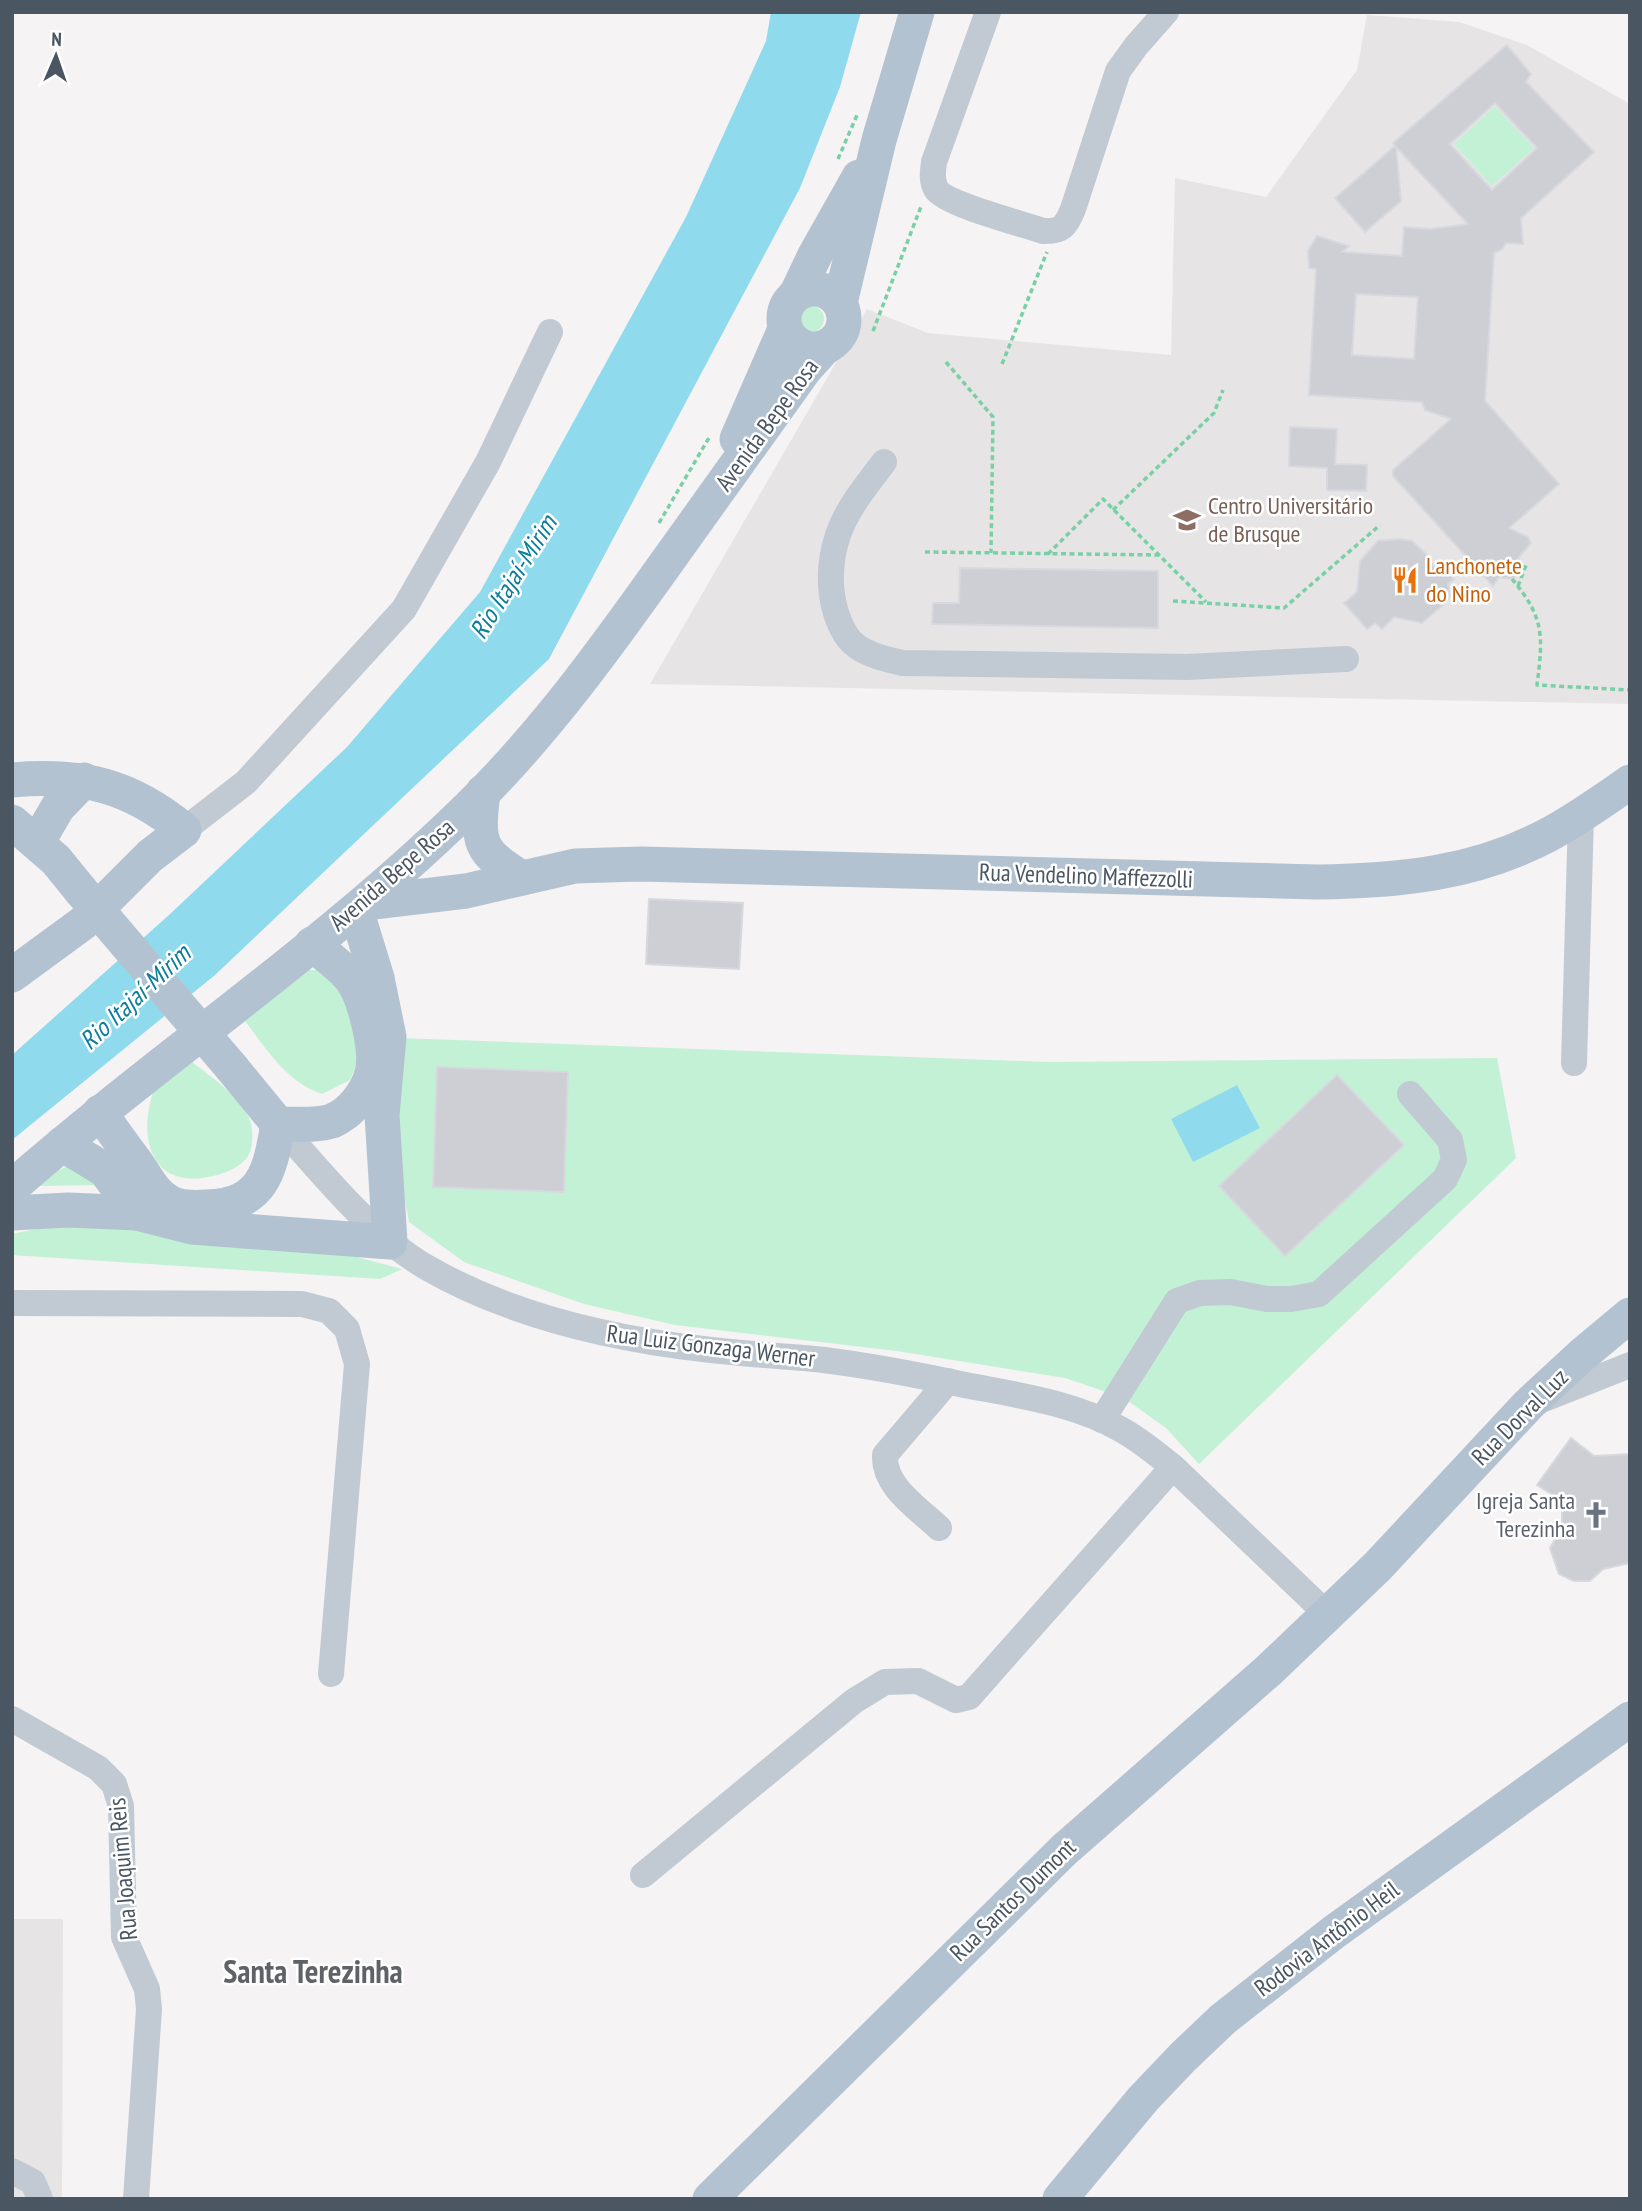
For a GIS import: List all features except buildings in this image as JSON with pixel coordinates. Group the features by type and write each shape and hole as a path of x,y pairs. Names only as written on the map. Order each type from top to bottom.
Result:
{"main road":[{"path":"840,303 879,140 917,12"},
{"path":"797,293 808,289 821,289 832,294 840,303 844,318 842,330 835,340 825,347 817,349 794,342 785,329 785,309 797,293 879,140"},
{"name":"Avenida Bepe Rosa","path":"709,504 785,329"},
{"name":"Avenida Bepe Rosa","path":"12,1187 100,1112 360,906 420,854 483,792 592,667 805,369 825,347"},
{"path":"12,780 84,780 143,800 184,830 150,856 83,923 12,975"},
{"path":"19,828 58,807 84,780"},
{"name":"Rua Vendelino Maffezzolli","path":"360,906 466,891 575,866 641,864 1275,881 1374,881 1450,871 1486,860 1546,836 1581,816 1630,782"},
{"path":"483,792 481,836 485,851 496,862 522,878"},
{"path":"143,800 150,856"},
{"name":"Rua Luiz Gonzaga Werner","path":"19,828 56,860 278,1124"},
{"path":"12,1213 68,1210 137,1213 192,1227 390,1242 382,1115 389,1037 360,906"},
{"path":"100,1112 150,1186 170,1203 192,1208 226,1206 254,1194 266,1174 273,1154 278,1124 331,1121 356,1105 373,1073 372,1038 366,1011 354,983 344,970 312,944"},
{"path":"61,1144 105,1170 137,1213"},
{"name":"Rua Dorval Luz","path":"1328,1614 1377,1567 1528,1405 1624,1330"},
{"name":"Rua Santos Dumont","path":"710,2199 1054,1859 1268,1671 1328,1614"},
{"name":"Rodovia Antônio Heil","path":"1060,2199 1143,2099 1223,2019 1334,1932 1630,1719"}],"street":[{"path":"988,12 934,162 933,181 949,200 1043,231 1056,232 1067,223 1073,209 1118,71 1128,55 1166,12"},
{"path":"184,830 246,782 404,608 488,462 550,332"},
{"path":"884,463 853,505 838,535 831,564 831,596 846,636 883,659 903,663 1186,667 1346,659"},
{"path":"1574,1063 1581,816"},
{"path":"1102,1420 1177,1301 1200,1293 1231,1292 1267,1299 1291,1300 1319,1294 1445,1179 1454,1160 1450,1140 1410,1094"},
{"name":"Rua Luiz Gonzaga Werner","path":"278,1124 325,1177 390,1242 424,1265 483,1295 608,1334 705,1350 825,1360 948,1381 1054,1404 1102,1420 1130,1435 1173,1467 1328,1614"},
{"path":"13,1303 302,1304 329,1311 347,1329 357,1364 331,1674"},
{"path":"1528,1405 1630,1365"},
{"path":"939,1528 894,1485 884,1468 885,1455 948,1381"},
{"path":"643,1875 854,1701 885,1682 918,1681 956,1700 969,1697 1173,1467"},
{"name":"Rua Joaquim Reis","path":"12,1719 98,1768 114,1784 121,1806 124,1937 147,1989 149,2009 136,2199"},
{"path":"12,2171 33,2182 40,2199"}],"path":[{"path":"837,161 857,114"},
{"path":"873,331 933,181"},
{"path":"1002,364 1056,232"},
{"path":"946,362 993,417 991,553"},
{"path":"1114,510 1214,413 1223,390"},
{"path":"657,527 716,427"},
{"path":"1048,554 1102,499 1208,603"},
{"path":"1173,601 1283,608 1380,525"},
{"path":"925,552 1159,555"},
{"path":"1518,586 1527,563"},
{"path":"1512,579 1532,606 1541,636 1537,685 1630,690"}],"shaded area":[{"name":"Centro Universitário de Brusque","path":"1367,15 1459,22 1527,45 1630,104 1630,704 650,684 867,309 928,333 1171,355 1175,178 1266,197 1357,70"},
{"path":"12,1919 63,1919 62,2199 12,2199"}],"green space":[{"path":"1495,106 1534,148 1492,186 1454,144"},
{"path":"811,306 820,310 824,319 820,328 811,332 802,328 798,319 802,310"},
{"path":"306,970 323,970 355,1013 357,1063 350,1080 322,1094 308,1088 285,1071 238,1012"},
{"path":"399,1038 1048,1062 1497,1058 1516,1158 1199,1464 1166,1428 1124,1398 1065,1378 897,1351 675,1325 584,1304 464,1262 409,1222 397,1158"},
{"path":"192,1062 238,1101 249,1118 252,1139 249,1155 238,1166 218,1175 192,1179 179,1177 159,1165 149,1143 147,1129 154,1088"},
{"path":"67,1166 106,1185 37,1186"},
{"path":"96,1225 345,1254 402,1269 380,1279 12,1255 12,1234 49,1226"}],"water":[{"name":"Rio Itajaí-Mirim","path":"771,12 861,12 840,87 800,188 549,659 215,975 12,1140 12,1055 169,915 347,747 480,592 686,217 766,41"},
{"path":"1237,1085 1260,1128 1193,1162 1171,1119"}],"place":[{"name":"Centro Universitário de Brusque","path":"1187,520"},
{"name":"Lanchonete do Nino","path":"1405,580"},
{"name":"Igreja Santa Terezinha","path":"1596,1515"}],"district":[{"name":"Santa Terezinha","path":"313,1972"}]}
